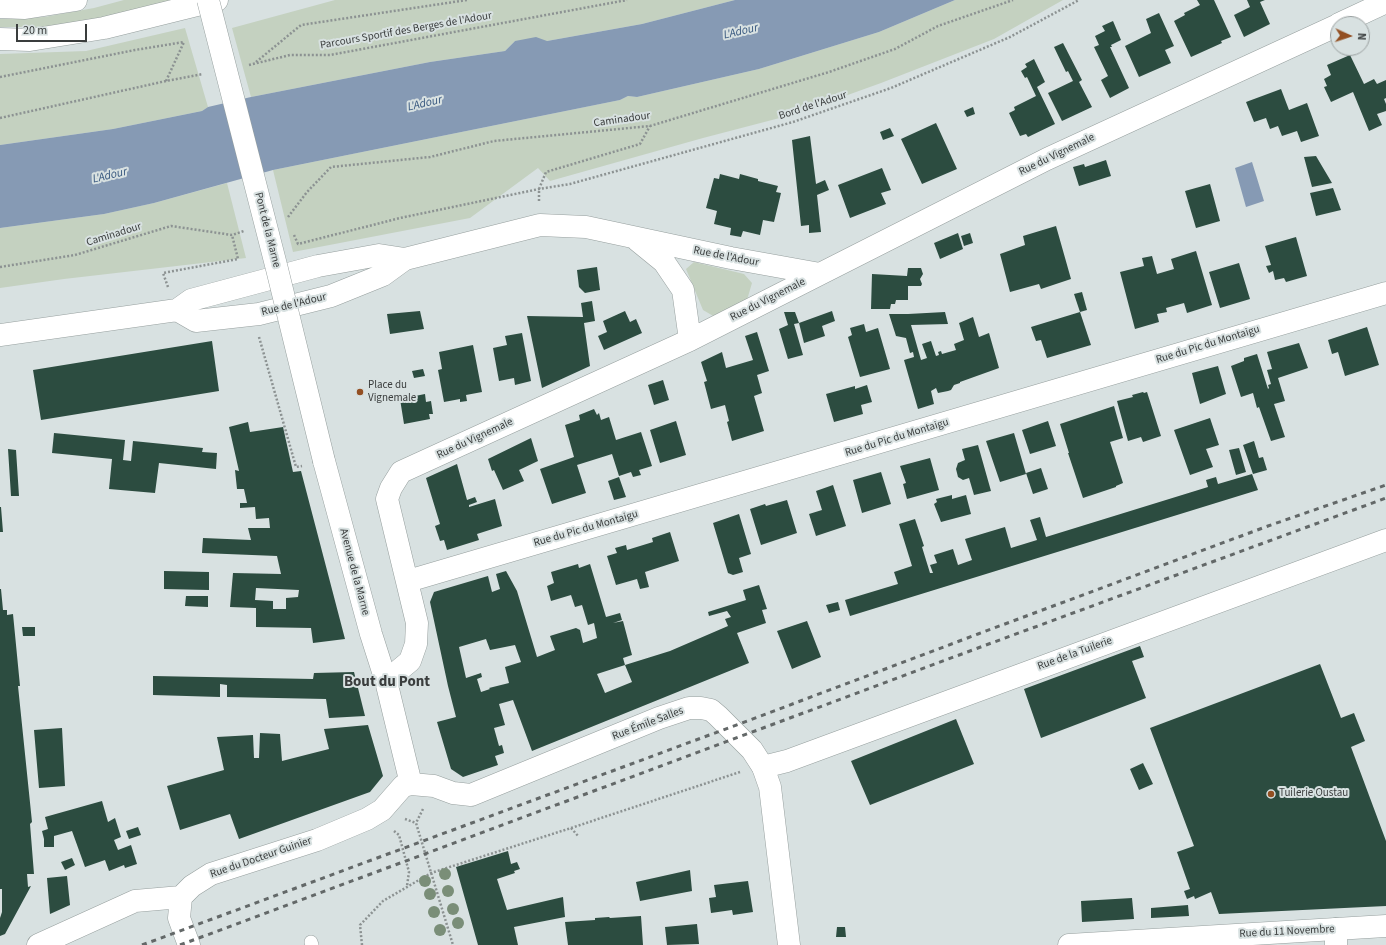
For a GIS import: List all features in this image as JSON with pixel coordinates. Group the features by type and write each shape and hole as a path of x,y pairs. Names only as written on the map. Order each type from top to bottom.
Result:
{"street":[{"path":"0,8 25,8 76,0"},
{"name":"Pont de la Marne","path":"208,0 277,269 324,461"},
{"path":"0,39 30,40 104,28 217,0"},
{"name":"Rue du Vignemale","path":"1356,16 1386,2"},
{"name":"Rue du Vignemale","path":"386,681 410,661 416,644 417,623 387,499 391,488 401,472 690,340 1047,159 1330,28"},
{"name":"Rue de l'Adour","path":"0,335 177,310 191,300 318,266 379,255 405,258 540,225 586,227 731,258 820,274"},
{"name":"Rue de l'Adour","path":"633,237 664,262 684,290 690,340"},
{"name":"Rue de l'Adour","path":"177,310 196,320 259,314 338,293 383,275 405,258"},
{"name":"Rue du Pic du Montaigu","path":"408,581 1386,293"},
{"name":"Avenue de la Marne","path":"324,461 371,634 386,681 411,784"},
{"name":"Rue de la Tuilerie","path":"761,763 787,762 1386,540"},
{"name":"Rue Émile Salles","path":"411,784 434,786 453,793 471,795 659,718 689,708 711,710 752,750 761,763 770,787 789,945"},
{"name":"Rue du Docteur Guinier","path":"181,897 192,886 211,874 317,840 367,819 382,810 403,786 411,784"},
{"path":"38,945 135,901 181,897 179,918 189,945"},
{"name":"Rue du 11 Novembre","path":"1069,945 1336,937 1386,926"}],"path":[{"path":"254,64 301,24 467,0"},
{"name":"Parcours Sportif des Berges de l'Adour","path":"247,65 290,55 330,54 627,0"},
{"name":"Caminadour","path":"287,219 307,192 331,167 430,157 494,141 650,126 829,72 895,49 938,26 1013,0"},
{"name":"Bord de l'Adour","path":"293,232 298,244 400,218 570,184 793,122 891,88 1010,37 1079,0"},
{"path":"0,77 135,50 184,42 166,80"},
{"path":"0,118 166,80 205,73"},
{"path":"540,225 539,189 546,172 640,144 650,126"},
{"name":"Caminadour","path":"0,267 75,255 171,226 232,235 238,259 163,274 177,310"},
{"path":"259,338 296,467"},
{"path":"362,945 360,925 383,901 431,873 738,773 761,763"},
{"path":"416,823 453,945"},
{"path":"571,828 579,837"},
{"path":"387,829 394,831 399,835 409,872 407,886"}],"green space":[{"path":"124,0 168,0 170,6 50,27 0,27 0,19 44,17 94,8"},
{"path":"335,0 735,0 642,24 547,41 515,41 505,51 430,62 251,97 232,28"},
{"path":"955,0 1063,0 994,39 881,83 795,114 550,181 538,168 470,218 293,252 273,170 620,100 628,96 637,97 759,69 879,32"},
{"path":"185,28 208,107 202,111 113,129 0,145 0,54 86,51"},
{"path":"227,183 246,258 0,288 0,228 104,214 154,203"},
{"path":"694,262 744,274 752,283 747,300 715,317 703,310 686,269"}],"water":[{"name":"L'Adour","path":"735,0 955,0 879,32 759,69 637,97 628,96 620,100 273,170 154,203 104,214 0,228 0,145 113,129 202,111 208,107 251,97 430,62 505,51 515,41 536,37 547,41 642,24"},
{"path":"1252,162 1264,201 1246,207 1235,168"}],"building":[{"path":"1197,0 1214,0 1231,37 1221,41 1222,43 1191,57 1174,21 1185,15 1184,13 1200,5"},
{"path":"1247,0 1265,0 1260,2 1270,24 1244,37 1234,15 1250,7"},
{"path":"1159,13 1174,46 1165,50 1171,63 1139,77 1125,46 1151,33 1146,19"},
{"path":"1113,21 1121,40 1110,47 1129,88 1110,98 1101,80 1108,76 1094,47 1099,45 1095,36 1105,31 1102,26"},
{"path":"1063,43 1082,80 1079,82 1092,107 1062,121 1048,93 1073,81 1068,71 1066,72 1054,47"},
{"path":"1350,56 1364,84 1374,79 1377,84 1386,80 1386,98 1384,99 1386,111 1377,114 1382,125 1369,131 1353,92 1331,102 1324,87 1327,86 1324,79 1331,75 1327,65"},
{"path":"1034,59 1045,82 1037,87 1055,124 1028,137 1026,134 1020,136 1009,113 1015,110 1014,107 1036,96 1027,77 1025,78 1021,71 1027,67 1025,64"},
{"path":"1281,89 1289,110 1307,103 1319,136 1301,142 1297,131 1282,136 1278,126 1270,129 1266,118 1254,122 1246,102"},
{"path":"973,107 975,114 967,117 964,111"},
{"path":"936,123 957,169 922,184 901,139"},
{"path":"890,128 894,136 883,140 880,132"},
{"path":"810,136 816,184 825,180 829,190 817,195 821,232 809,233 809,225 801,226 792,140"},
{"path":"1316,156 1332,183 1312,187 1304,157"},
{"path":"1106,160 1111,176 1079,186 1073,167 1084,164 1085,167"},
{"path":"882,168 891,190 881,193 886,204 850,218 838,185"},
{"path":"720,174 739,179 740,174 758,179 758,181 778,186 776,192 781,193 774,222 763,220 760,235 743,231 741,237 730,235 731,228 714,224 717,211 706,208 714,178 719,179"},
{"path":"1210,184 1220,221 1196,228 1185,191"},
{"path":"1333,188 1341,210 1316,216 1310,193"},
{"path":"1056,226 1071,279 1041,289 1039,284 1010,292 1000,254 1025,245 1023,236"},
{"path":"958,233 963,249 940,259 934,243"},
{"path":"970,233 973,243 964,246 961,236"},
{"path":"1296,237 1307,276 1286,282 1284,278 1275,280 1273,271 1269,273 1266,266 1271,265 1265,246"},
{"path":"1196,251 1212,305 1187,313 1184,303 1166,308 1167,312 1157,314 1159,322 1135,329 1120,272 1144,266 1142,258 1152,256 1157,274 1174,269 1171,259"},
{"path":"1239,263 1250,299 1220,308 1209,272"},
{"path":"597,267 600,290 585,293 579,287 577,270"},
{"path":"908,268 921,268 923,274 920,279 922,284 921,286 908,286 908,300 896,300 895,304 891,304 890,309 871,309 872,274 907,276"},
{"path":"1082,292 1087,310 1080,312 1074,294"},
{"path":"592,301 595,321 584,323 590,366 542,388 527,316 583,317 581,303"},
{"path":"420,311 424,329 390,334 387,314"},
{"path":"625,311 630,322 636,319 642,333 604,350 598,336 607,332 603,321"},
{"path":"832,311 835,321 822,326 825,336 804,343 799,323"},
{"path":"784,312 795,312 799,323 794,324 803,355 788,359 779,329 788,325"},
{"path":"945,312 948,324 911,325 921,360 927,358 922,344 931,341 936,356 939,355 938,352 941,351 942,354 956,350 954,344 964,340 959,323 973,317 979,337 989,333 999,368 960,382 948,391 938,393 936,388 931,391 934,404 918,409 904,360 914,357 913,352 910,353 906,338 896,336 889,314"},
{"path":"1080,312 1091,345 1047,358 1041,340 1036,341 1031,327"},
{"path":"864,324 866,332 878,328 890,369 860,377 848,337 852,335 850,328"},
{"path":"1367,327 1379,365 1345,376 1338,352 1332,354 1328,340"},
{"path":"757,332 769,371 757,375 762,393 754,396 764,431 732,441 727,422 729,421 725,405 711,409 704,382 707,381 701,362 722,352 726,368 753,360 745,336"},
{"path":"522,333 531,381 515,385 514,378 499,381 493,348 507,345 505,336"},
{"path":"212,341 219,391 41,420 33,370"},
{"path":"1299,343 1308,368 1278,378 1285,401 1274,404 1285,437 1271,441 1259,407 1257,408 1253,393 1241,397 1231,366 1244,361 1244,358 1257,354 1268,389 1268,385 1271,384 1267,370 1272,369 1267,352"},
{"path":"473,345 482,392 466,395 467,401 460,402 460,399 444,402 438,370 442,369 439,352"},
{"path":"1218,366 1226,394 1200,404 1192,373"},
{"path":"423,369 425,376 414,378 412,371"},
{"path":"663,380 669,400 654,405 648,385"},
{"path":"867,385 872,402 861,405 863,414 834,422 826,394 855,386 855,389"},
{"path":"1147,392 1161,436 1143,442 1141,437 1128,441 1117,401 1133,397 1132,395"},
{"path":"425,394 426,402 431,401 433,414 429,414 430,419 404,424 400,399"},
{"path":"1114,406 1123,438 1110,442 1123,483 1116,487 1083,498 1060,424"},
{"path":"594,409 597,415 599,413 601,420 609,417 616,440 641,432 652,466 639,470 641,475 633,477 631,472 619,476 612,454 577,465 586,493 552,504 540,469 574,457 565,425 580,420 579,415"},
{"path":"1210,418 1219,445 1206,449 1213,467 1190,475 1174,430"},
{"path":"676,421 686,455 660,463 650,430"},
{"path":"1048,421 1056,446 1030,454 1022,430"},
{"path":"248,422 250,432 283,427 293,472 301,471 345,639 313,643 311,628 256,627 256,608 230,607 233,573 281,574 277,556 202,553 203,538 251,540 248,528 270,528 269,518 256,519 255,507 240,508 240,503 247,503 244,489 237,489 235,470 239,471 229,427","holes":["256,588 299,590 298,597 286,598 286,609 273,609 273,601 255,600"]},
{"path":"54,433 125,440 123,460 131,461 133,441 203,448 202,452 217,453 216,469 159,463 155,493 109,489 112,459 52,453"},
{"path":"1014,433 1026,474 1000,482 986,441"},
{"path":"531,438 538,461 519,470 524,481 503,490 494,470 492,471 488,459"},
{"path":"1254,441 1259,458 1263,457 1267,470 1253,474 1243,445"},
{"path":"978,445 991,491 974,495 969,478 963,480 958,477 956,469 958,463 965,460 962,449"},
{"path":"1239,448 1246,472 1236,475 1229,450"},
{"path":"8,449 16,450 19,496 11,496"},
{"path":"930,458 939,490 907,499 903,484 906,483 900,466"},
{"path":"457,464 467,500 475,497 477,502 469,505 469,507 495,499 502,526 477,534 479,540 447,550 444,540 440,541 435,526 440,524 426,478"},
{"path":"1041,468 1048,489 1033,494 1026,473"},
{"path":"881,472 891,504 862,513 853,480"},
{"path":"1252,474 1258,490 850,616 845,600 898,584 894,572 912,566 899,524 915,519 924,546 922,547 930,573 933,573 930,565 937,563 934,555 953,549 958,565 972,560 965,539 1005,527 1011,548 1037,540 1030,520 1040,517 1046,537 1208,487 1206,480 1216,477 1218,484"},
{"path":"619,477 626,497 614,500 608,481"},
{"path":"833,485 846,526 816,536 809,514 822,510 816,491"},
{"path":"952,495 952,499 966,495 971,514 941,522 934,504 937,502 936,499"},
{"path":"787,500 797,533 761,545 750,509 765,504 766,506"},
{"path":"1,507 3,532 0,532"},
{"path":"739,514 751,554 739,558 743,572 733,575 728,573 713,523"},
{"path":"670,532 679,561 645,572 649,587 640,589 637,579 616,585 607,556 617,553 615,548 626,545 627,550 653,542 652,538"},
{"path":"578,564 579,568 590,564 606,617 620,613 622,620 613,623 623,621 632,655 623,658 625,665 670,651 728,626 725,619 731,617 727,611 709,616 708,612 746,600 743,590 759,585 767,609 762,610 766,623 737,633 749,663 532,751 513,700 499,704 505,725 494,728 499,746 502,745 504,753 495,756 498,765 463,777 451,769 437,722 456,717 430,602 434,592 488,576 492,592 500,589 496,574 506,571 517,591 537,657 555,650 550,636 553,635 576,628 580,630 583,643 597,638 594,623 588,625 582,605 575,607 571,595 551,601 547,586 554,583 551,572","holes":["486,639 490,650 515,645 521,662 505,667 509,683 489,688 490,689 481,692 477,679 482,677 481,673 466,678 459,647","625,665 632,682 605,693 597,674"]},
{"path":"164,571 209,572 209,590 164,589"},
{"path":"0,589 3,610 7,610 7,615 13,614 20,686 18,686 32,822 30,824 34,874 27,874 28,887 31,886 5,934 0,936 2,889 0,889"},
{"path":"186,596 208,596 208,607 185,606"},
{"path":"838,602 840,610 829,613 826,605"},
{"path":"807,621 821,657 792,669 777,631"},
{"path":"22,627 35,627 35,636 23,636"},
{"path":"1140,646 1144,657 1132,661 1146,698 1041,738 1024,689"},
{"name":"Tuilerie Oustau","path":"1320,664 1341,718 1354,713 1365,741 1351,747 1386,841 1386,906 1219,914 1211,892 1195,899 1194,896 1187,899 1184,891 1190,889 1177,852 1194,846 1150,728"},
{"path":"354,672 365,716 329,718 326,699 227,697 227,685 220,684 220,697 153,695 153,676 313,679 314,673"},
{"path":"956,719 974,764 870,805 851,761"},
{"path":"368,725 383,776 370,792 239,839 230,814 180,830 167,786 224,770 217,737 253,735 254,758 259,758 260,733 280,734 282,761 329,749 324,729"},
{"path":"62,728 65,786 39,788 34,730"},
{"path":"1143,763 1153,784 1139,790 1130,769"},
{"path":"102,801 108,822 115,818 121,837 114,840 118,850 131,845 137,864 125,868 124,865 109,871 105,860 85,867 72,831 54,836 54,847 44,847 42,831 48,829 45,817"},
{"path":"138,827 141,835 129,839 126,831"},
{"path":"508,851 511,864 517,862 520,869 514,871 515,873 497,879 507,910 563,897 565,917 514,927 518,945 478,945 456,867"},
{"path":"72,858 75,865 65,870 61,862"},
{"path":"690,870 692,891 640,901 636,882"},
{"path":"67,876 70,905 50,914 47,878"},
{"path":"748,881 753,912 733,915 732,910 711,913 709,898 716,897 714,885"},
{"path":"1132,898 1134,919 1082,922 1081,901"},
{"path":"1188,905 1189,916 1151,918 1151,908"},
{"path":"641,916 643,945 568,945 565,922 595,920 595,918"},
{"path":"697,924 699,944 667,945 665,927"},
{"path":"837,927 845,927 846,937 836,937"}],"railway":[{"path":"142,945 1268,526 1386,485"},
{"path":"180,945 1386,498"}],"place":[{"name":"Place du Vignemale","path":"360,392"},
{"name":"Tuilerie Oustau","path":"1271,794"}],"district":[{"name":"Bout du Pont","path":"387,683"}]}
